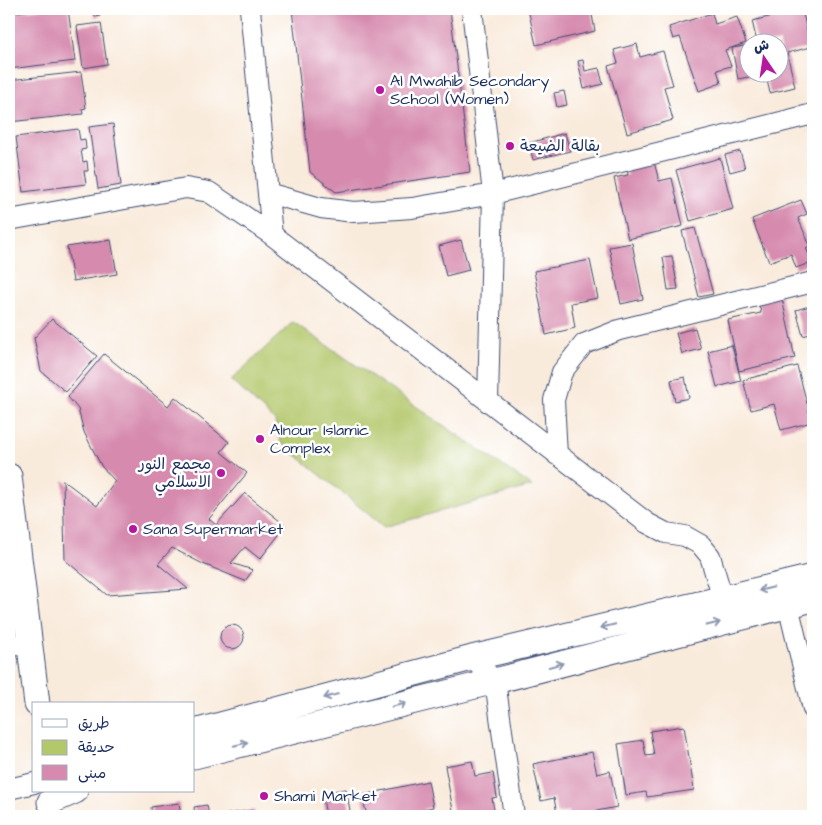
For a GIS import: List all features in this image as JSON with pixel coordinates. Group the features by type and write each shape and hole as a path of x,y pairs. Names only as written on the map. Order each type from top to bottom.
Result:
{"street":[{"path":"250,9 272,235"},
{"path":"472,9 493,194 488,402"},
{"path":"268,193 321,208 354,212 412,208 493,194 813,114"},
{"path":"9,220 186,188 209,192 272,235 647,523 666,533 685,536 701,545 710,556 723,598"},
{"path":"558,455 554,400 562,372 584,344 619,330 813,282"},
{"path":"9,476 19,644 36,702"},
{"path":"195,732 472,658 813,578"},
{"path":"195,756 813,599"},
{"path":"788,604 813,709"},
{"path":"472,658 495,681 514,816"},
{"path":"9,789 32,783"},
{"path":"50,803 73,792"}],"green space":[{"path":"293,322 532,486 384,527 281,443 275,421 231,380"}],"building":[{"path":"41,9 68,9 75,61 9,69 9,13"},
{"path":"94,9 99,9 100,16 95,17"},
{"name":"Al Mwahib Secondary School (Women)","path":"292,9 450,9 470,172 336,192 310,172"},
{"path":"528,9 591,9 595,31 536,45"},
{"path":"664,9 683,9 683,10 665,13"},
{"path":"802,9 811,47 790,52 790,32 755,32 752,21"},
{"path":"712,13 715,24 737,17 742,32 740,32 740,45 725,50 731,66 717,70 721,83 699,91 680,37 673,39 669,27"},
{"path":"101,23 107,64 83,68 77,26"},
{"path":"637,44 640,57 663,51 673,85 664,87 673,120 627,133 608,66 618,63 614,50"},
{"path":"740,47 740,79 738,79 732,48"},
{"path":"583,60 585,71 599,68 603,84 584,89 578,61"},
{"path":"790,66 795,87 770,93 767,82 790,82"},
{"path":"81,72 86,108 82,109 83,114 9,122 9,80"},
{"path":"564,91 567,105 557,107 554,93"},
{"path":"113,124 121,185 98,189 89,127"},
{"path":"78,129 80,140 85,139 86,149 81,150 83,162 87,161 88,171 84,171 86,184 23,192 16,137"},
{"path":"565,133 570,151 533,160 529,143"},
{"path":"740,151 745,168 730,172 725,155"},
{"path":"720,158 733,209 690,221 676,170"},
{"path":"654,162 659,181 672,178 683,226 628,239 614,178 628,175 627,168"},
{"path":"801,200 807,214 798,218 810,246 806,248 812,262 796,268 791,254 769,262 752,219"},
{"path":"695,228 713,294 699,297 682,231"},
{"path":"111,240 117,274 73,281 67,247"},
{"path":"461,240 469,270 446,276 439,246"},
{"path":"632,243 643,299 621,304 609,247"},
{"path":"672,256 678,289 668,290 663,257"},
{"path":"590,260 598,298 571,303 575,328 546,335 534,271"},
{"path":"781,294 795,358 739,371 728,320 761,313 758,299"},
{"path":"813,305 813,333 803,336 796,310"},
{"path":"52,319 97,356 66,392 41,371 34,338"},
{"path":"695,328 701,349 682,354 676,333"},
{"path":"732,345 741,381 717,387 708,351"},
{"path":"104,354 168,406 175,397 229,442 221,452 247,473 209,519 216,525 245,493 286,526 260,559 245,547 231,563 253,570 245,581 203,564 172,548 158,564 188,589 107,595 65,560 63,480 97,506 115,481 102,467 84,432 78,409 68,397"},
{"path":"797,366 812,422 781,430 774,404 751,410 743,380"},
{"path":"685,377 689,398 675,401 671,380"},
{"path":"232,625 240,629 244,637 240,645 232,649 224,645 220,637 224,629"},
{"path":"684,726 694,790 647,797 646,792 626,795 618,744 643,740 646,756 654,755 650,731"},
{"path":"592,752 597,774 610,771 617,807 587,813 588,816 570,816 569,811 557,814 554,798 541,801 533,764"},
{"path":"472,761 475,776 493,773 497,797 492,798 495,816 454,816 445,766"},
{"path":"428,781 433,807 424,809 426,816 367,816 362,795"},
{"path":"346,789 351,816 326,816 322,793"},
{"path":"179,803 181,816 152,816 151,807"},
{"path":"207,805 209,816 195,816 194,807"},
{"path":"254,810 255,816 227,816 227,814"}],"place":[{"name":"Al Mwahib Secondary School (Women)","path":"380,90"},
{"name":"بقالة الضيعة","path":"510,146"},
{"name":"Alnour Islamic Complex","path":"260,439"},
{"name":"مجمع النور الاسلامي","path":"221,473"},
{"name":"Sana Supermarket","path":"133,529"},
{"name":"Shami Market","path":"264,796"}]}
